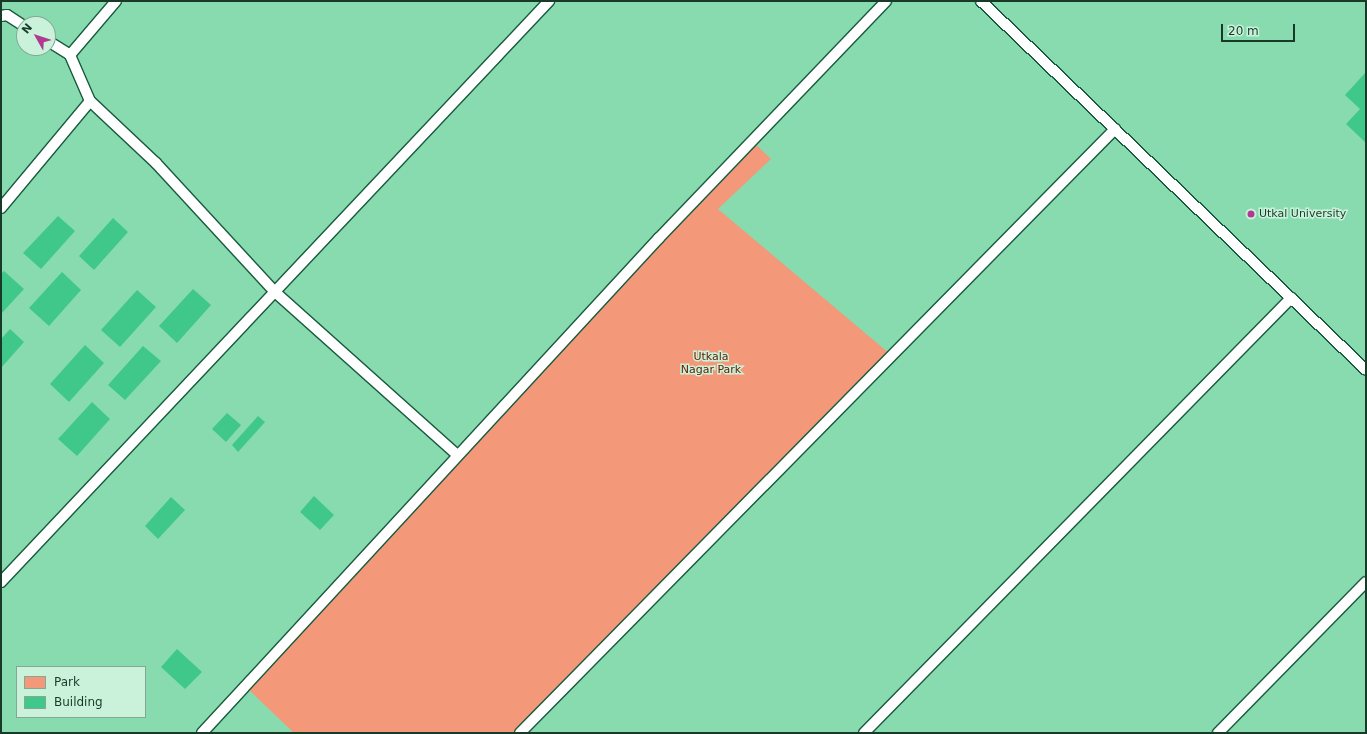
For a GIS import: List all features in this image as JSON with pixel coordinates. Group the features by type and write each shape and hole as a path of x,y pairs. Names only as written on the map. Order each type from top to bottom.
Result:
{"lane":[{"path":"70,55 116,1"},
{"path":"1,582 549,1"},
{"path":"202,733 457,455 886,1"},
{"path":"981,1 1366,370"},
{"path":"1,16 7,15 16,21"},
{"path":"56,46 70,55 90,101 156,163 275,292 457,455"},
{"path":"1,208 90,101"},
{"path":"520,733 1115,130"},
{"path":"864,733 1291,298"},
{"path":"1218,733 1366,582"}],"green space":[{"name":"Utkala Nagar Park","path":"752,141 771,159 718,209 890,354 520,733 294,733 245,686"}],"building":[{"path":"1366,72 1366,143 1346,124 1360,109 1345,95"},
{"path":"58,216 75,231 41,269 23,253"},
{"path":"113,218 128,232 94,270 79,256"},
{"path":"4,271 24,289 1,314 1,274"},
{"path":"62,272 81,290 49,326 29,308"},
{"path":"193,289 211,305 177,343 159,326"},
{"path":"137,290 156,307 120,347 101,330"},
{"path":"10,329 24,342 1,368 1,339"},
{"path":"85,345 104,363 69,402 50,384"},
{"path":"143,346 161,361 125,400 108,385"},
{"path":"92,402 110,419 77,456 58,439"},
{"path":"227,413 241,425 226,442 212,429"},
{"path":"258,416 265,422 238,452 232,445"},
{"path":"314,496 334,515 320,530 300,512"},
{"path":"171,497 185,510 158,539 145,526"},
{"path":"177,649 202,672 185,689 161,667"}],"place":[{"name":"Utkal University","path":"1251,214"}]}
